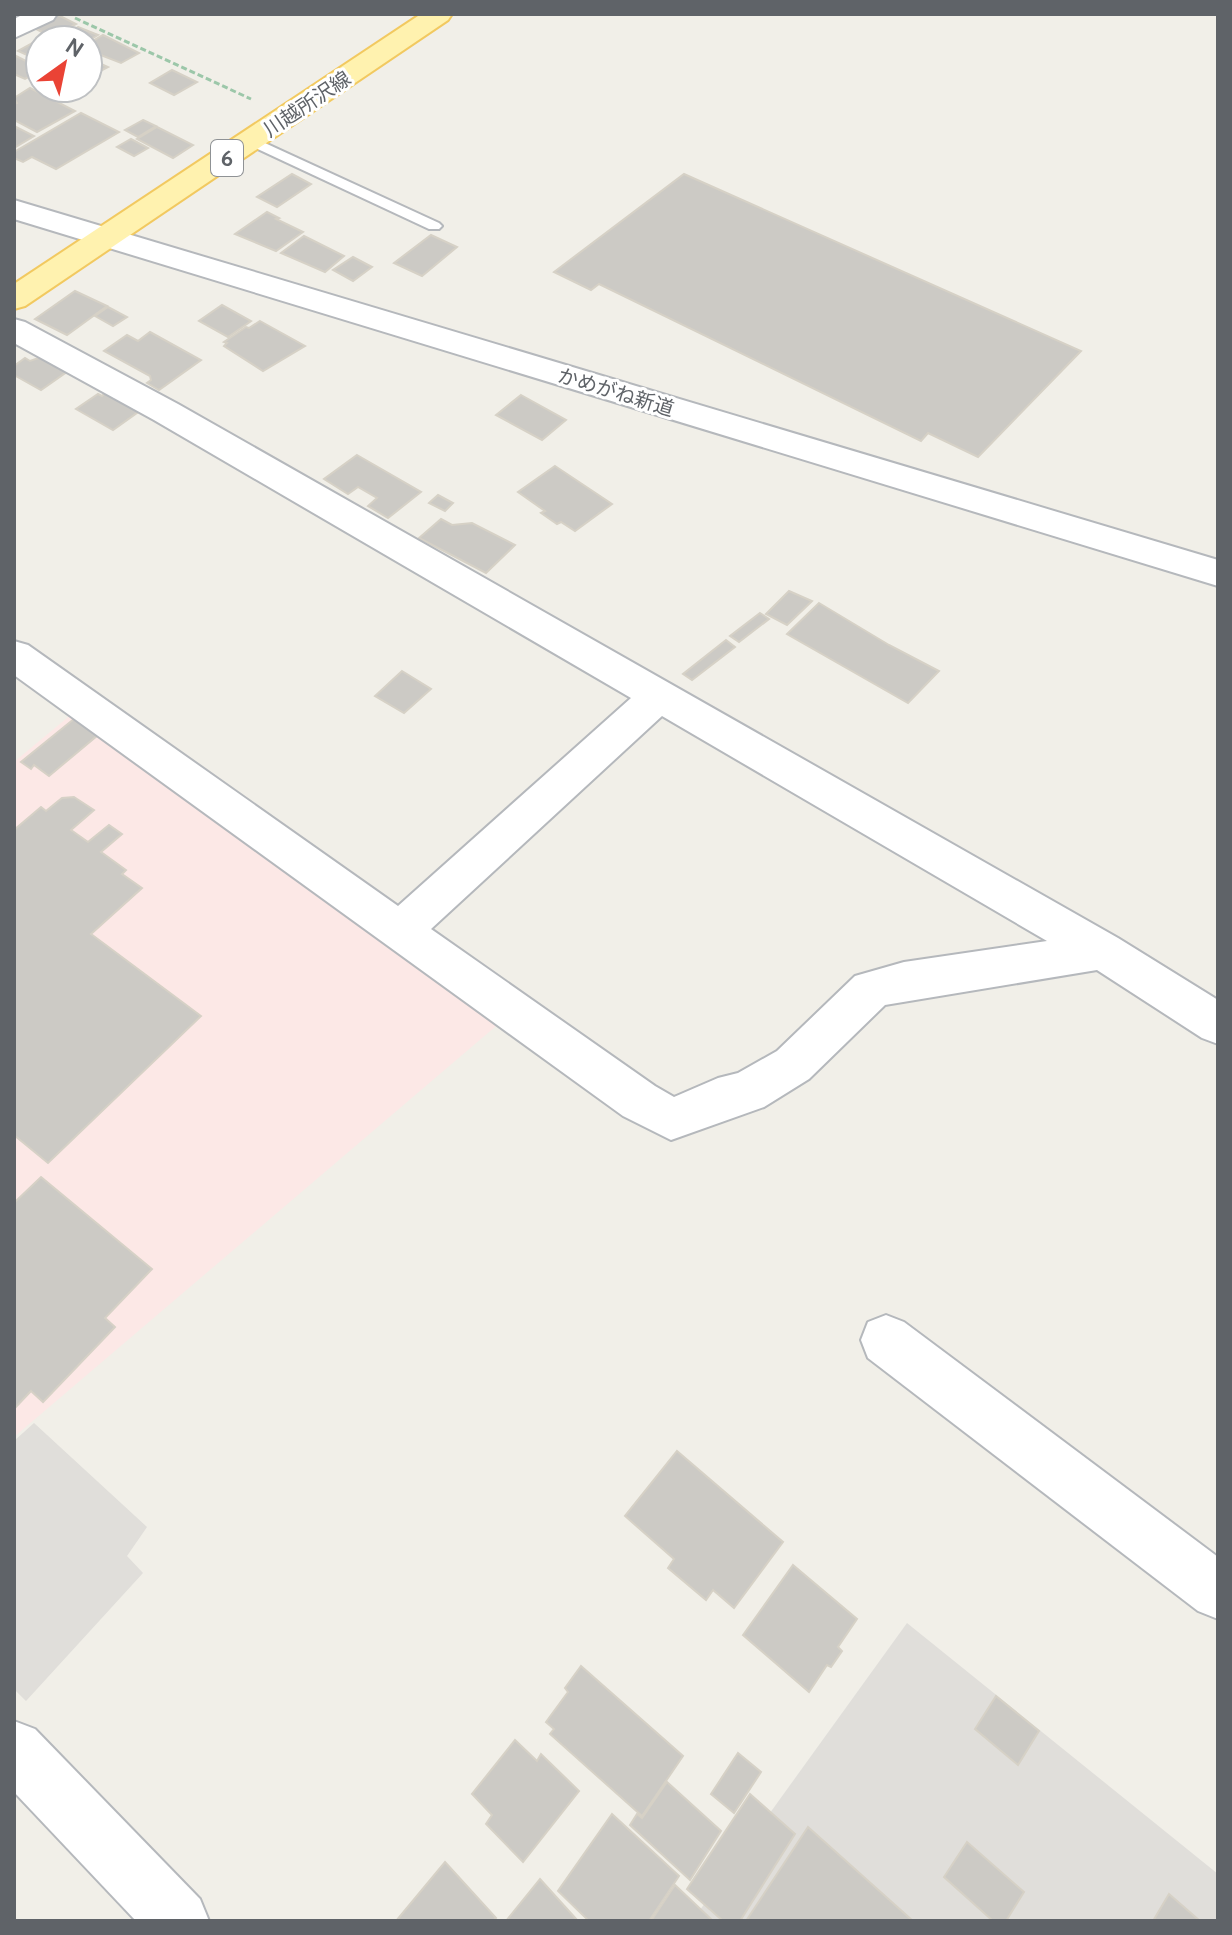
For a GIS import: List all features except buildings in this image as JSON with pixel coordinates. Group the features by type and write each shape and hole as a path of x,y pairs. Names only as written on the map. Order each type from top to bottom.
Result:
{"main road":[{"name":"川越所沢線","path":"14,299 439,14"}],"street":[{"path":"14,30 44,14"},
{"name":"かめがね新道","path":"14,209 1218,573"},
{"path":"14,329 166,412 1103,951 1218,1024"},
{"path":"14,655 639,1101 671,1119 699,1110 718,1099 748,1092 793,1065 871,990 990,966 1103,951"},
{"path":"400,931 659,696"},
{"path":"886,1340 1218,1591"},
{"path":"14,1750 178,1921"}],"lane":[{"path":"252,141 434,226"}],"path":[{"path":"67,14 288,117"}],"shaded area":[{"path":"73,713 502,1021 14,1437 14,762"},
{"path":"34,1423 147,1527 127,1556 143,1573 26,1701 14,1689 14,1441"},
{"path":"907,1623 1218,1874 1218,1921 692,1921"}]}
